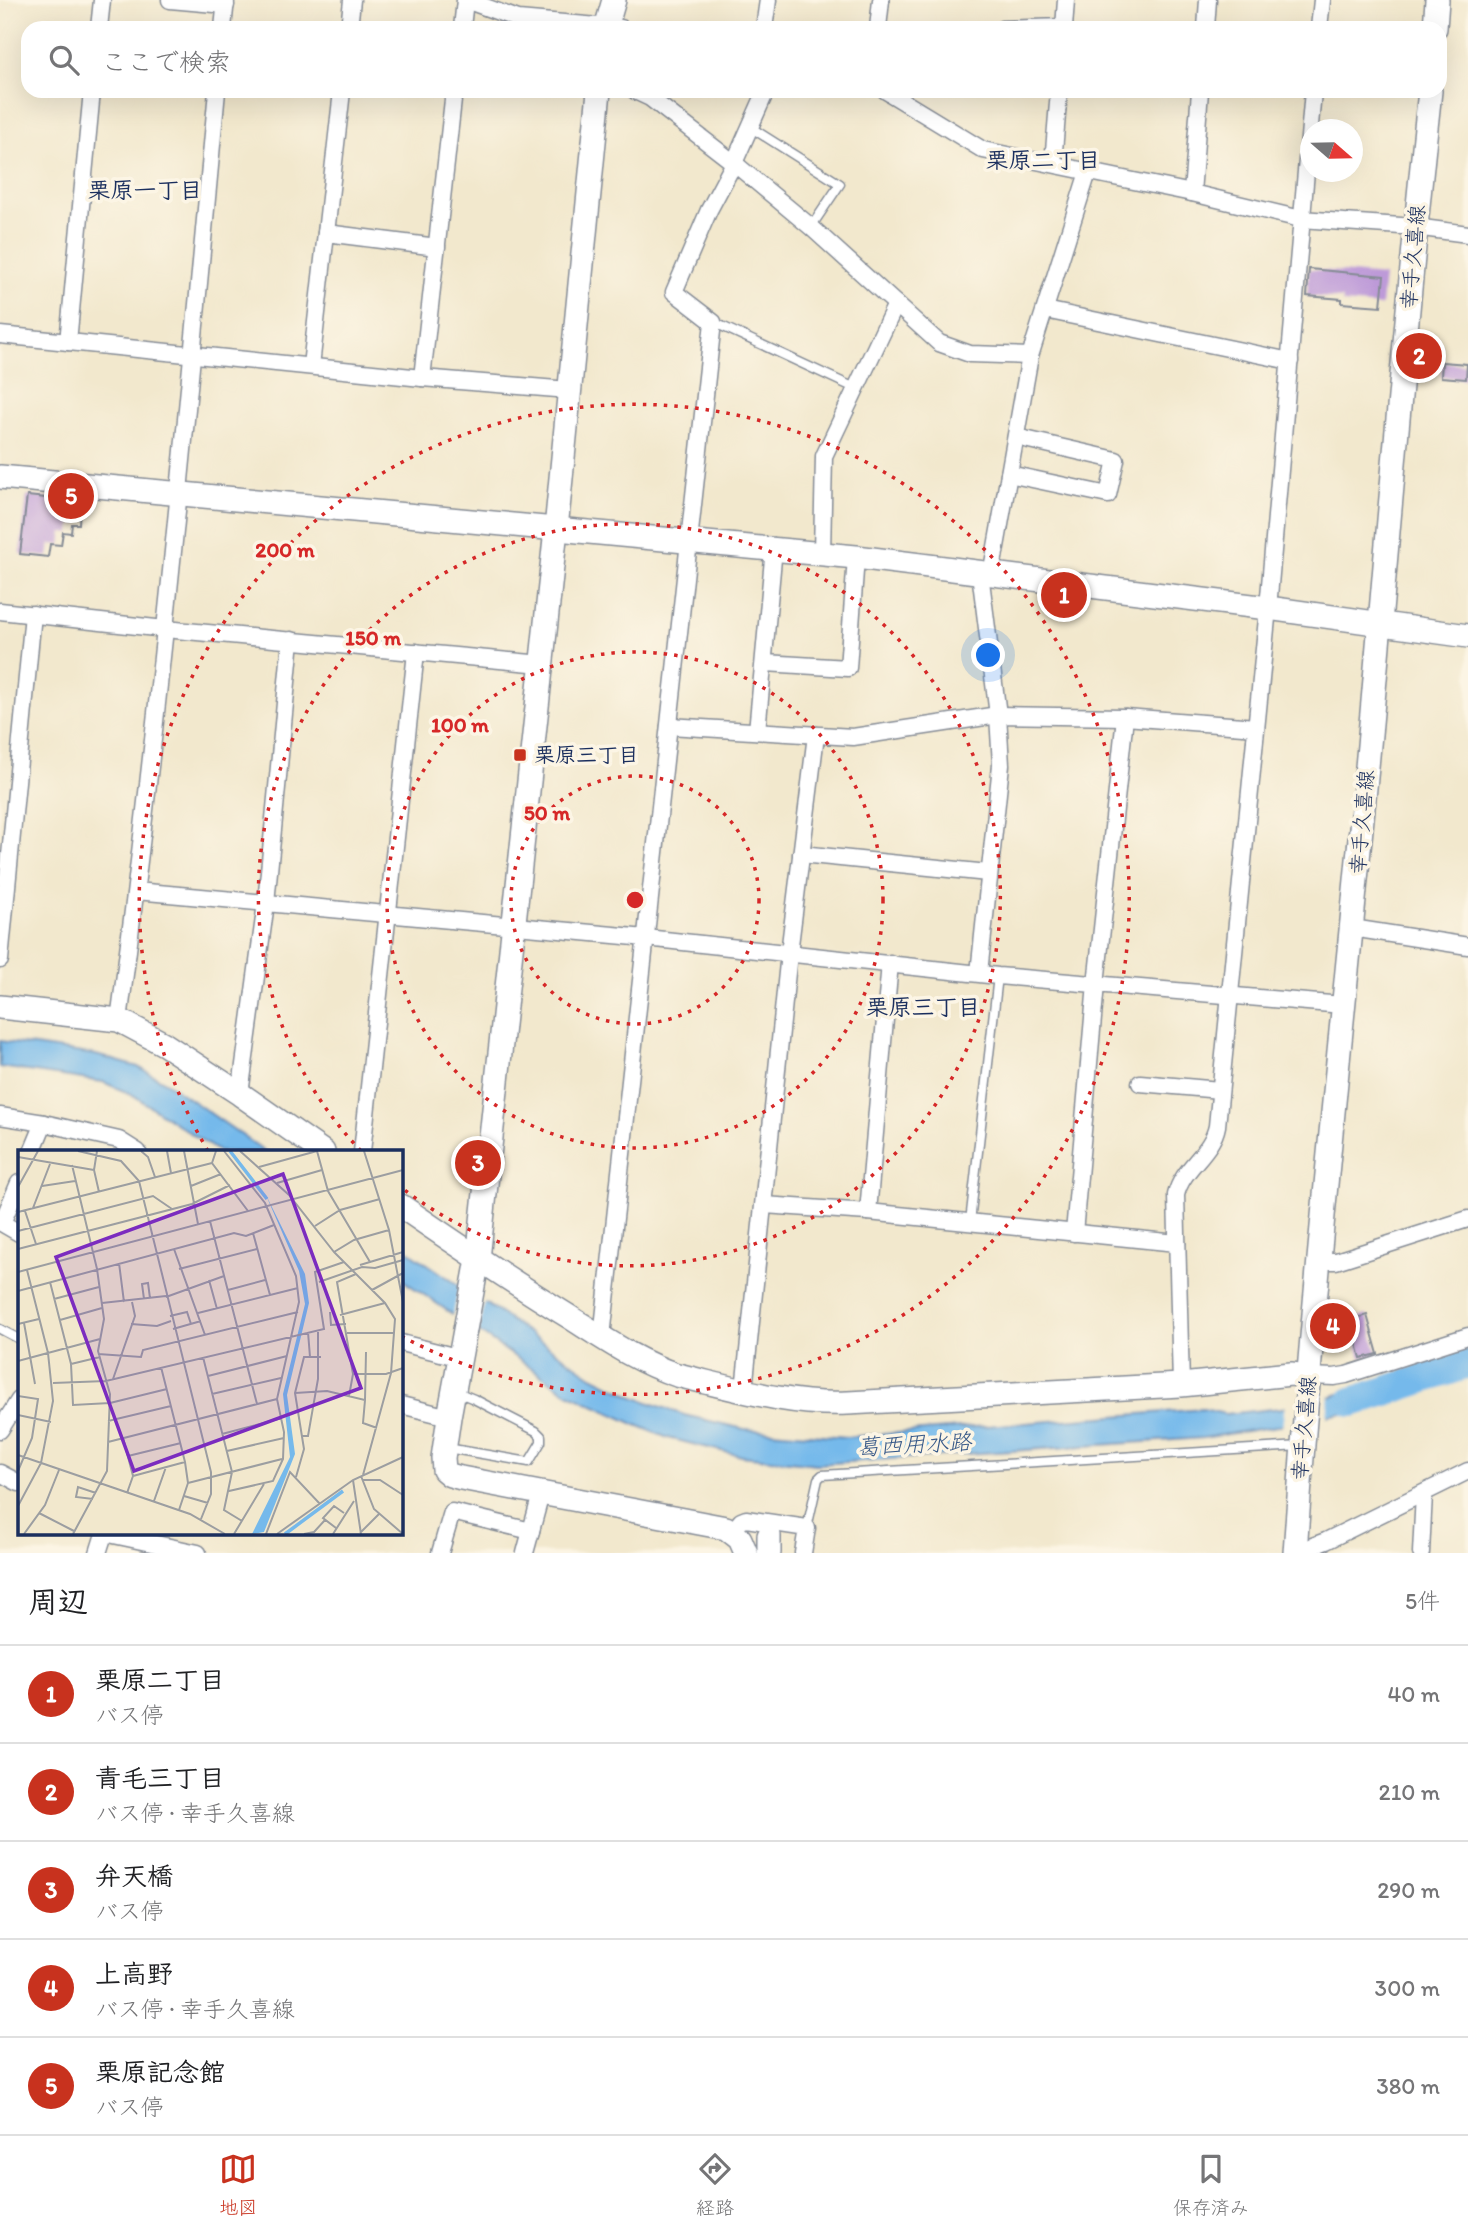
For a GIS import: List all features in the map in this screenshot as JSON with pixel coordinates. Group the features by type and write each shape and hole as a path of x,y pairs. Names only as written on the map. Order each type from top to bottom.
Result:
{"street":[{"path":"100,21 102,0"},
{"path":"170,0 226,3 224,21"},
{"path":"350,21 352,0"},
{"path":"463,21 466,0 518,19 539,21"},
{"path":"612,21 614,0"},
{"path":"765,21 768,0"},
{"path":"879,21 881,0"},
{"path":"1064,21 1066,0"},
{"path":"1206,21 1208,0"},
{"path":"1320,21 1322,0"},
{"path":"1436,21 1437,0"},
{"path":"68,342 91,98"},
{"path":"119,1020 165,629 216,98"},
{"path":"311,366 341,98"},
{"path":"422,378 453,98"},
{"path":"598,98 556,529 478,1259 444,1447 444,1470 450,1475 541,1494 715,1525 733,1531 746,1553"},
{"path":"650,98 811,227 939,343 970,354 1030,356"},
{"path":"602,1337 713,322 674,292 709,210 734,163 763,98"},
{"path":"898,98 983,150 1192,193 1301,219 1415,227 1468,234"},
{"path":"1053,163 1058,98"},
{"path":"1192,193 1199,98"},
{"path":"1181,1385 1178,1186 1215,1134 1268,608 1312,98"},
{"name":"幸手久喜線","path":"1295,1553 1318,1261 1352,928 1415,227 1429,98"},
{"path":"979,973 1001,765 986,574 1009,474 1030,356 1088,172"},
{"path":"326,233 437,247"},
{"path":"822,554 824,456 896,304"},
{"path":"1045,310 1290,361"},
{"path":"0,335 422,378 569,390"},
{"path":"1009,474 1108,495 1116,460 1016,437"},
{"path":"0,477 774,548 1268,608 1468,636"},
{"path":"757,731 774,548"},
{"path":"765,663 848,668 856,557"},
{"path":"0,611 542,664"},
{"path":"0,960 33,614"},
{"path":"240,1094 266,903 291,640"},
{"path":"362,1150 416,652"},
{"path":"668,726 853,737 998,715 1125,718 1256,727"},
{"path":"1074,1233 1096,985 1125,718"},
{"path":"744,1390 789,953 816,735"},
{"path":"801,854 988,873"},
{"path":"136,891 646,938 998,976 1343,1005"},
{"path":"1352,928 1468,946"},
{"path":"868,1212 890,963"},
{"path":"0,1007 119,1020 164,1044 320,1150"},
{"path":"1140,1083 1220,1090"},
{"path":"0,1116 44,1123 117,1146"},
{"path":"33,1150 44,1123"},
{"path":"18,1185 1,1223 18,1232"},
{"path":"764,1205 868,1212 1177,1243"},
{"path":"402,1207 478,1259 602,1337 659,1369 744,1390 823,1405 1181,1385 1291,1374 1308,1384 1346,1375 1468,1336"},
{"path":"1318,1261 1336,1261 1468,1219"},
{"path":"402,1343 463,1347"},
{"path":"0,1430 18,1402"},
{"path":"402,1405 449,1417"},
{"path":"1295,1553 1326,1541 1468,1471"},
{"path":"0,1473 18,1482"},
{"path":"525,1553 541,1494"},
{"path":"1421,1553 1424,1494"},
{"path":"440,1553 452,1512 531,1531"},
{"path":"733,1531 746,1519 807,1528 803,1553"},
{"path":"98,1553 107,1535"},
{"path":"120,1535 198,1553"}],"lane":[{"path":"750,127 840,184 811,227"},
{"path":"713,322 857,389"},
{"path":"970,1222 998,976"},
{"path":"0,1328 18,1338"},
{"path":"444,1447 528,1462 541,1442 541,1436 536,1431 454,1391"},
{"path":"807,1528 818,1479 822,1475 1303,1440"}],"water":[{"path":"0,1041 96,1055 138,1067 164,1081 263,1150 216,1150 133,1095 103,1082 0,1067"},
{"path":"402,1247 592,1376 634,1397 684,1415 744,1429 847,1437 1203,1409 1225,1414 1282,1408 1385,1380 1392,1398 1347,1412 1203,1438 817,1464 742,1456 668,1438 568,1393 402,1280"}],"pier":[{"path":"460,1283 485,1300 478,1337 452,1319"},
{"path":"1329,1394 1327,1420 1282,1429 1285,1403"}],"building":[{"path":"1309,269 1384,276 1381,306 1342,303 1342,299 1307,296"},
{"path":"1442,362 1467,364 1466,379 1441,377"},
{"path":"27,496 74,501 73,509 80,509 79,524 72,524 71,533 63,532 61,545 50,544 48,557 20,554"},
{"path":"1367,1315 1378,1354 1361,1358 1350,1320"}],"waterway":[{"name":"葛西用水路","path":"1352,1402 1468,1364"}],"place":[{"name":"青毛三丁目","path":"1419,356"},
{"name":"栗原記念館","path":"71,496"},
{"name":"栗原二丁目","path":"1064,595"},
{"name":"栗原三丁目","path":"520,755"},
{"name":"弁天橋","path":"478,1163"},
{"name":"上高野","path":"1333,1326"}],"district":[{"name":"栗原二丁目","path":"1043,160"},
{"name":"栗原一丁目","path":"145,190"},
{"name":"栗原三丁目","path":"923,1007"}]}
